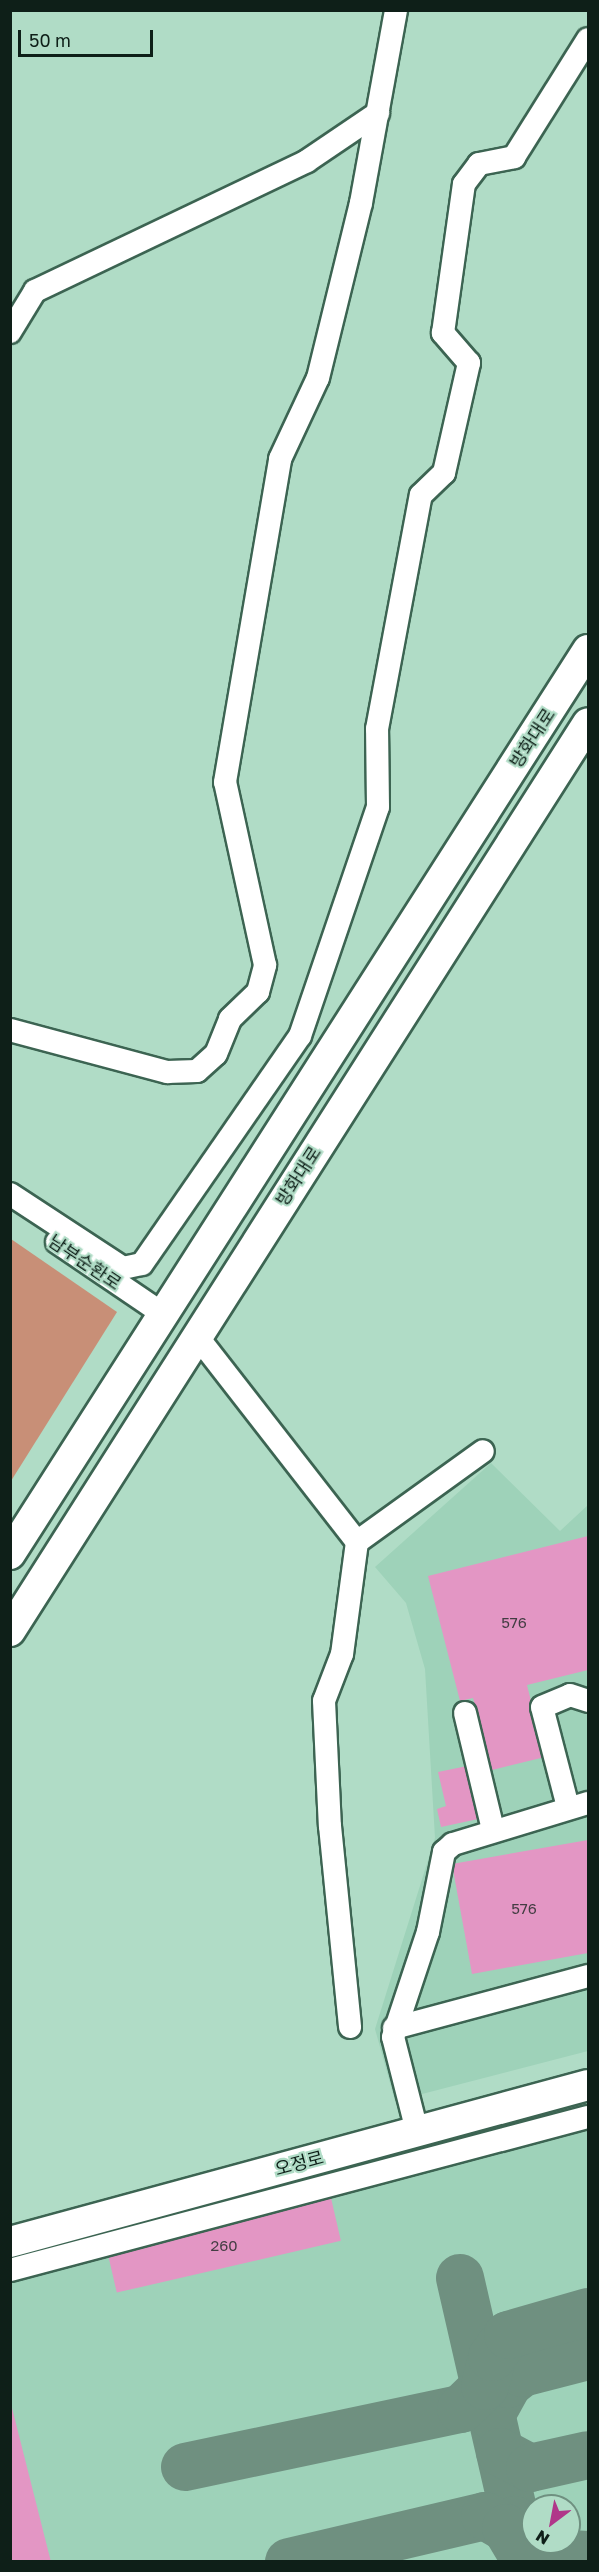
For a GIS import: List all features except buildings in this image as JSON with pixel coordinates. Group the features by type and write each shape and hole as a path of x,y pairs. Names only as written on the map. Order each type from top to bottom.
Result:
{"main road":[{"name":"방화대로","path":"10,1554 160,1312 588,650"},
{"name":"방화대로","path":"10,1631 196,1335 588,723"},
{"name":"오정로","path":"10,2242 588,2085"}],"street":[{"path":"10,1030 167,1072 197,1071 216,1054 230,1019 258,992 265,965 225,782 280,459 318,378 378,113 396,10"},
{"path":"10,1194 123,1268 142,1264 300,1036 378,807 377,729 421,495 444,473 469,363 443,333 464,184 479,164 514,157 588,39"},
{"path":"10,332 35,291 307,161 378,113"},
{"name":"남부순환로","path":"10,1211 160,1312"},
{"path":"196,1335 357,1542 342,1654 324,1701 330,1826 350,2027"},
{"path":"357,1542 483,1451"},
{"path":"417,2131 395,2054 394,2028 428,1932 444,1852 493,1830 578,1805 542,1707 570,1695 588,1701"},
{"path":"465,1713 493,1830"},
{"path":"394,2028 588,1976"},
{"path":"10,2270 588,2117"}],"shaded area":[{"path":"11,1239 117,1312 11,1481"},
{"path":"491,1463 560,1531 588,1505 588,2051 395,2101 375,2029 435,1838 425,1669 406,1603 375,1567"},
{"path":"588,2107 588,2561 11,2562 11,2257"}],"taxiway":[{"path":"460,2278 525,2562"},
{"path":"185,2467 461,2409 485,2386 492,2357 508,2335 588,2312"},
{"path":"491,2415 508,2384 522,2373 588,2356"},
{"path":"500,2452 530,2468 588,2455"},
{"path":"289,2562 485,2516 506,2528 523,2556"},
{"path":"515,2520 528,2538 550,2553 588,2555"}]}
